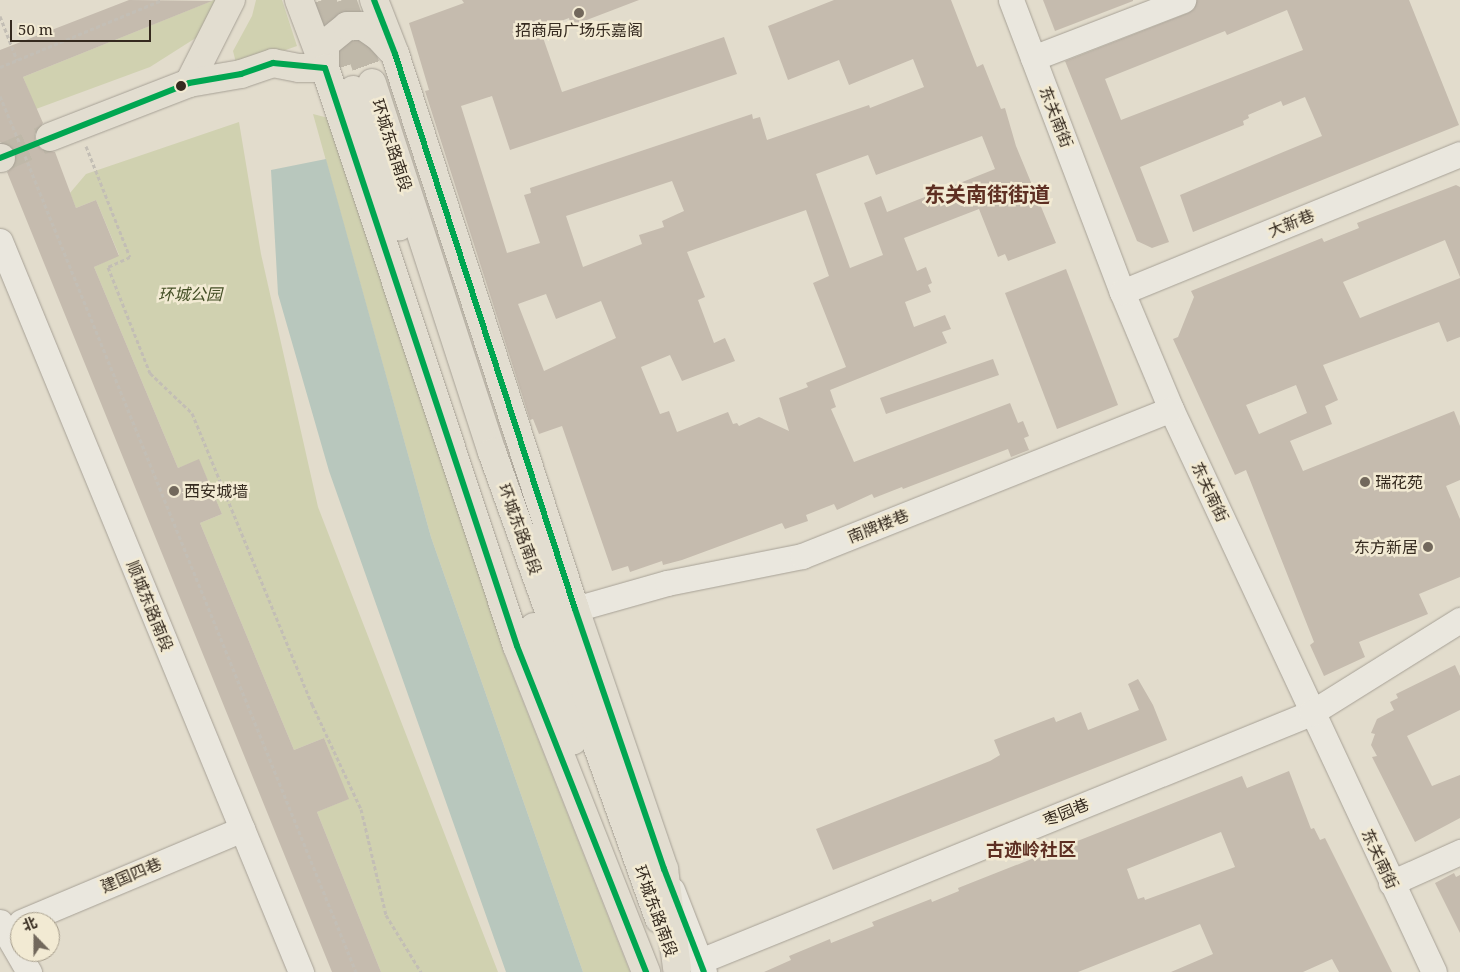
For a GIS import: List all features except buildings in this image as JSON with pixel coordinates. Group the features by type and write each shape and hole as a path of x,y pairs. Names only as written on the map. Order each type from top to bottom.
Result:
{"main road":[{"path":"189,83 231,0"},
{"path":"299,0 325,68 517,646 647,972"},
{"path":"374,0 395,54 575,609 664,869 690,968"},
{"path":"325,68 325,44 346,26 363,26 378,36 395,54"},
{"path":"50,138 189,83 241,74 273,63 299,68 325,68"},
{"name":"环城东路南段","path":"647,972 594,800 362,87 492,452 690,968"}],"street":[{"name":"东关南街","path":"1011,0 1122,292 1172,408 1311,713 1434,972"},
{"path":"1033,58 1183,0"},
{"name":"大新巷","path":"1122,292 1460,154"},
{"name":"顺城东路南段","path":"0,241 301,972"},
{"name":"南牌楼巷","path":"575,609 666,583 802,556 1172,408"},
{"name":"枣园巷","path":"690,968 1311,713 1460,620"},
{"name":"建国四巷","path":"9,925 242,829"},
{"path":"1392,883 1460,852"},
{"path":"9,925 29,972"}],"path":[{"path":"0,67 162,0"},
{"path":"0,16 17,60"},
{"path":"0,96 356,972"},
{"path":"79,127 130,257 108,267 150,373 192,413 312,704 361,809 386,915 421,972"}],"green space":[{"path":"214,0 222,0 213,27 150,67 36,109 23,77"},
{"path":"256,0 282,0 297,46 237,67 233,51 252,16"},
{"path":"313,114 340,121 470,534 503,651 630,972 583,972 431,537"},
{"name":"环城公园","path":"239,122 261,254 318,507 498,972 381,972 317,812 348,799 324,738 294,750 200,523 222,514 199,460 178,468 94,267 119,255 96,200 76,208 70,193 86,174"}],"shaded area":[{"path":"326,159 431,537 583,972 506,972 329,471 278,294 271,170"}],"tunnel":[{"path":"322,0 353,90"},
{"path":"342,0 372,83"},
{"path":"1,158 50,137"}],"transit line":[{"path":"374,0 395,54 575,609 664,869 704,972"},
{"path":"0,158 189,83 241,74 273,63 325,68 517,646 646,972"}],"place":[{"name":"招商局广场乐嘉阁","path":"579,13"},
{"name":"瑞花苑","path":"1365,482"},
{"name":"西安城墙","path":"174,491"},
{"name":"东方新居","path":"1428,547"}],"district":[{"name":"东关南街街道","path":"987,194"},
{"name":"古迹岭社区","path":"1031,849"}]}
